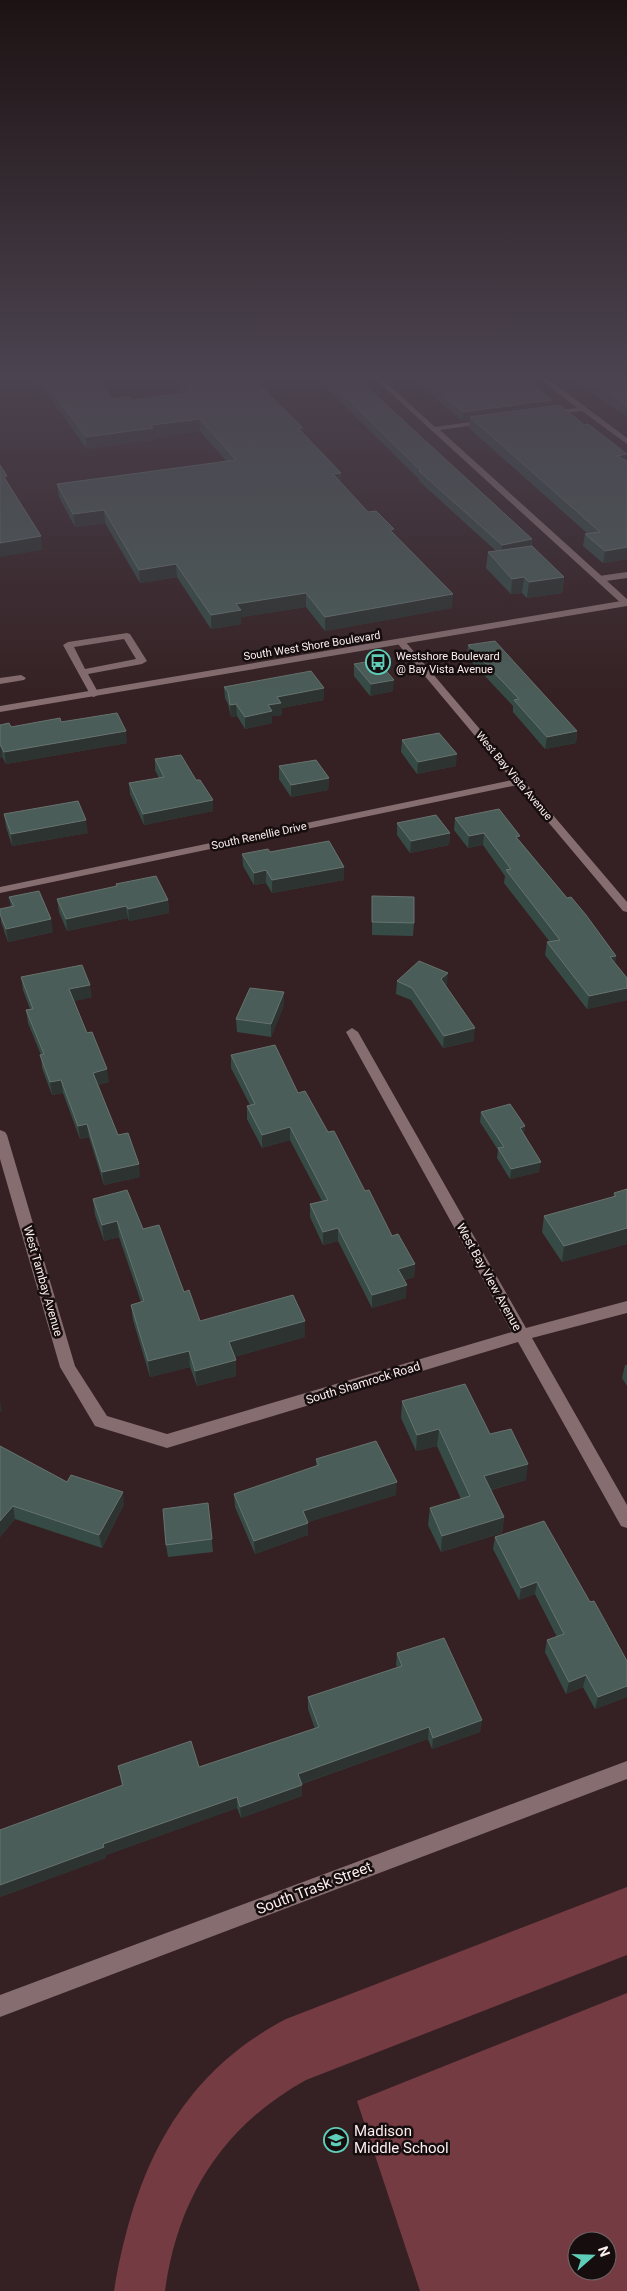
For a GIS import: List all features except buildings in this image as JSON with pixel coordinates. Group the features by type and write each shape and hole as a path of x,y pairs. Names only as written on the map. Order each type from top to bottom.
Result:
{"street":[{"path":"493,483 626,603"},
{"path":"599,579 627,575"},
{"name":"South West Shore Boulevard","path":"0,709 626,603"},
{"path":"82,672 142,661 127,636 68,645 82,672 94,694"},
{"name":"West Bay Vista Avenue","path":"401,642 627,909"},
{"path":"0,672 19,674 0,681"},
{"name":"South Renellie Drive","path":"0,890 518,782"},
{"name":"West Bay View Avenue","path":"352,1032 627,1521"},
{"name":"West Tambay Avenue","path":"0,1135 68,1367 100,1421"},
{"name":"South Shamrock Road","path":"100,1421 167,1441 521,1335 627,1307"},
{"name":"South Trask Street","path":"0,2006 627,1770"}],"shaded area":[{"path":"627,1887 627,1955 306,2080 277,2098 251,2119 228,2142 209,2167 193,2195 181,2225 171,2257 165,2291 114,2291 134,2207 148,2169 166,2133 189,2100 216,2070 248,2043 286,2019"},
{"path":"627,1993 627,2291 420,2291 357,2101"}],"place":[{"name":"Westshore Boulevard @ Bay Vista Avenue","path":"378,662"},
{"name":"Madison Middle School","path":"336,2140"}]}
